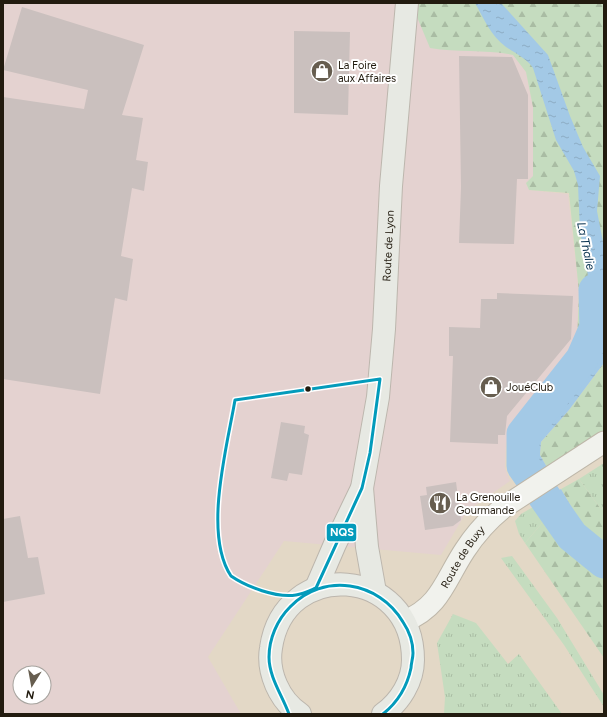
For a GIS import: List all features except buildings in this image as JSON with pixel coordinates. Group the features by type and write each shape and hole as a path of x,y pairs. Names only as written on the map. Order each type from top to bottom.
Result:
{"main road":[{"name":"Route de Lyon","path":"375,592 367,547 362,488 379,391 384,329 391,186 407,3"},
{"name":"Route de Buxy","path":"405,621 419,615 429,607 438,596 466,549 491,518 504,507 604,442"},
{"name":"Route de Lyon","path":"316,588 362,488"},
{"path":"291,709 273,680 269,657 273,634 284,612 301,596 316,588 330,584 345,584 360,586 375,592 392,604 405,621 413,643 413,668 405,691 392,708 383,714"},
{"path":"405,691 405,714"}],"shaded area":[{"path":"3,3 419,3 417,17 504,53 513,55 526,72 533,107 533,177 526,183 529,190 568,194 579,292 577,343 512,427 506,444 505,468 510,481 467,511 441,555 284,541 208,657 241,714 3,714"}],"green space":[{"path":"419,3 604,3 604,339 577,343 579,292 569,193 529,190 526,183 533,176 533,107 526,72 513,55 493,52 430,48 417,17"},
{"path":"604,363 604,431 548,469 540,455 541,442 569,410"},
{"path":"604,463 604,509 600,508 579,479"},
{"path":"579,479 600,508 604,509 604,545 582,525 561,489"},
{"path":"533,507 543,522 525,543 519,534 515,521 521,514"},
{"path":"543,522 585,559 604,573 604,658 525,543"},
{"path":"512,556 557,618 604,695 604,707 564,645 501,558"},
{"path":"453,614 476,623 508,664 519,654 562,714 444,714 445,697 437,643"}],"water":[{"path":"475,3 501,3 548,55 583,147 600,176 597,211 604,247 604,363 569,410 541,442 540,455 548,469 526,484 514,461 514,451 527,428 581,361 593,338 595,315 580,231 578,185 574,171 556,140 533,68 524,59 496,38 488,27"},
{"path":"561,489 582,525 604,545 604,573 550,529 533,507"}],"waterway":[{"name":"La Thalie","path":"595,290 596,327 582,359 523,434 523,466 572,536 604,562"}],"transit line":[{"name":"NQS","path":"380,379 370,453 362,488 316,588 299,595 280,595 253,588 231,576 223,558 219,537 218,514 223,465 235,400 380,379"},
{"name":"NQS","path":"289,714 271,672 269,650 272,637 285,612 303,596 318,589 334,586 350,586 365,590 380,597 393,608 409,633 413,653 409,675 401,694 383,714"}],"place":[{"name":"La Foire aux Affaires","path":"322,71"},
{"name":"JouéClub","path":"491,387"},
{"name":"La Grenouille Gourmande","path":"440,503"}]}
